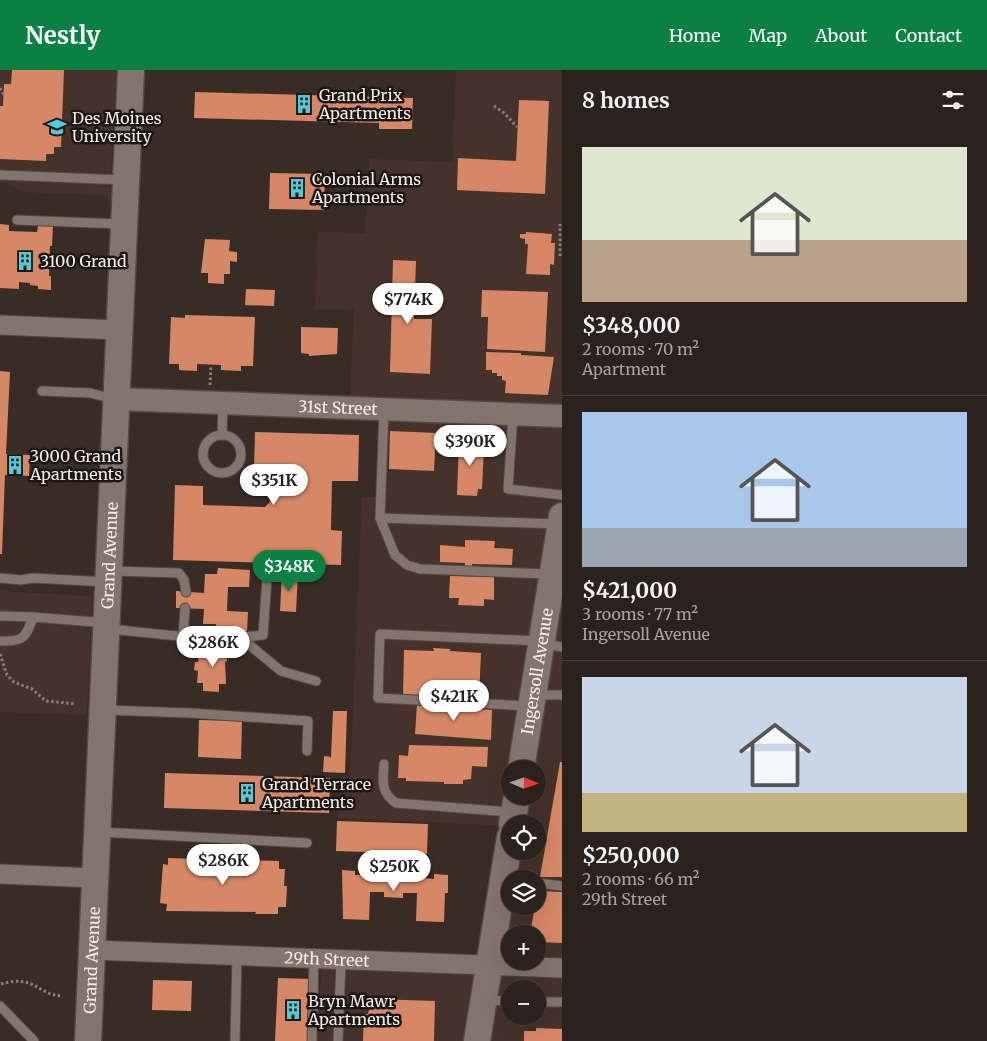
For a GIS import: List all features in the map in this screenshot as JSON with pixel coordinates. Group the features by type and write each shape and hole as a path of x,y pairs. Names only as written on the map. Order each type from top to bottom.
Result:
{"main road":[{"name":"Grand Avenue","path":"88,1041 130,70"},
{"name":"Ingersoll Avenue","path":"522,760 532,701 548,644 552,575 561,530"},
{"path":"477,1041 489,965 501,908"}],"street":[{"path":"0,325 119,330"},
{"name":"31st Street","path":"116,399 562,416"},
{"path":"0,874 95,878"},
{"name":"29th Street","path":"92,950 562,968"}],"lane":[{"path":"0,175 126,180"},
{"path":"17,220 124,224"},
{"path":"42,391 90,394 116,399"},
{"path":"222,435 223,403"},
{"path":"384,410 380,518 395,556 407,565 420,569 552,575"},
{"path":"513,414 508,489 562,495"},
{"path":"222,435 234,439 238,444 241,456 236,468 225,473 213,471 205,462 204,456 206,444 216,436 222,435"},
{"path":"380,518 561,530"},
{"path":"0,578 21,580 33,574 108,576 179,573 184,580 186,592"},
{"path":"0,616 33,617 183,636 241,638 263,635 267,579"},
{"path":"183,636 185,608"},
{"path":"0,641 10,641 25,636 28,633 33,617"},
{"path":"548,644 380,634 378,698 532,701 562,695"},
{"path":"241,638 281,671 316,681"},
{"path":"102,710 190,713 308,721 307,752"},
{"path":"384,764 383,787 390,798 396,802 501,815"},
{"path":"97,832 307,843"},
{"path":"546,884 562,886"},
{"path":"235,1041 237,955"},
{"path":"312,1041 314,958"},
{"path":"338,1041 341,960"},
{"path":"484,1000 501,1000"},
{"path":"546,1002 562,1002"},
{"path":"0,1006 34,1041"}],"path":[{"path":"0,88 4,96"},
{"path":"494,106 504,113 517,127"},
{"path":"555,256 561,256 560,224"},
{"path":"210,379 211,365"},
{"path":"0,654 2,667 14,682 32,689 46,701 76,704"},
{"path":"2,984 14,981 27,981 51,994 63,996"}],"shaded area":[{"name":"Des Moines University","path":"0,70 116,70 110,201 102,195 23,192 9,184 0,183"},
{"path":"456,70 562,70 562,1041 317,1041 322,959 489,965 501,900 501,915 546,915 546,870 506,870 508,860 546,860 546,815 501,815 501,826 338,818 340,777 350,777 362,497 379,497 384,410 349,408 354,310 315,309 318,232 365,233 369,159 452,162"},
{"path":"0,591 92,596 87,715 0,712"}],"building":[{"path":"12,70 64,70 61,147 54,147 54,154 46,154 46,161 0,159 0,106 3,106 4,84 11,84"},
{"name":"Grand Prix Apartments","path":"195,92 413,98 412,129 379,129 379,123 194,118"},
{"path":"519,100 549,101 545,194 457,190 458,158 516,161"},
{"name":"Colonial Arms Apartments","path":"270,173 325,174 324,210 269,209"},
{"name":"3100 Grand","path":"0,224 9,225 9,231 37,232 38,226 53,226 49,276 51,276 51,290 38,289 38,286 30,285 30,283 19,282 19,289 0,288"},
{"path":"526,232 552,234 551,243 555,243 554,265 550,264 550,275 526,274 528,244 525,244 525,239 520,238 520,234 526,234"},
{"path":"205,239 230,240 229,251 237,252 237,262 230,261 230,274 224,274 224,284 208,283 208,273 201,273"},
{"path":"393,260 416,261 414,319 432,319 430,374 390,372"},
{"path":"246,289 275,290 274,306 245,305"},
{"path":"482,290 548,292 545,352 487,349 488,317 481,317"},
{"path":"185,315 255,317 253,366 241,366 241,371 221,370 221,365 197,364 197,371 179,370 179,364 169,364 171,317 185,318"},
{"path":"301,327 338,328 337,354 309,356 309,354 301,353"},
{"path":"486,352 521,353 521,355 554,357 548,395 505,393 506,381 502,380 502,376 492,373 492,370 486,370"},
{"name":"3000 Grand Apartments","path":"0,371 10,372 6,454 30,455 29,476 5,475 2,554 0,554"},
{"path":"390,431 436,433 434,471 389,469"},
{"path":"255,432 359,435 358,481 332,481 331,530 342,531 341,565 173,560 175,485 203,486 203,505 265,507 275,496 275,471 254,470"},
{"path":"463,433 471,433 470,443 479,444 479,447 484,447 482,489 478,489 477,496 457,495 459,443 463,443"},
{"path":"465,540 495,541 494,548 513,549 512,565 472,564 472,568 465,568 465,563 440,562 440,545 465,547"},
{"path":"218,568 250,570 249,587 228,587 227,611 248,612 247,632 215,630 216,624 203,624 204,609 176,608 176,591 204,593 205,574 217,574"},
{"path":"282,573 298,573 296,612 280,611"},
{"path":"450,576 494,577 494,600 484,599 484,606 458,605 459,598 449,598"},
{"path":"199,648 236,650 235,658 227,658 227,662 225,661 226,684 219,684 219,692 203,691 203,683 197,683 198,671 194,670 195,662 198,662"},
{"path":"433,648 481,653 479,698 403,695 404,650 434,651"},
{"path":"417,705 492,710 491,740 415,734"},
{"path":"333,711 347,711 345,773 323,772 324,756 331,757"},
{"path":"199,720 242,721 241,759 198,757"},
{"path":"409,745 488,747 487,767 472,766 471,779 463,780 463,784 406,781 406,778 398,778 399,755 408,756"},
{"path":"560,762 562,762 562,877 546,877 546,870 541,870 543,860 546,860 546,842"},
{"name":"Grand Terrace Apartments","path":"165,773 330,778 329,813 164,808"},
{"path":"337,821 428,824 427,854 336,851"},
{"path":"168,858 279,861 279,869 285,869 284,886 287,886 286,907 278,907 278,914 166,911 167,904 160,903 163,864 168,865"},
{"path":"373,868 402,871 402,868 415,869 415,874 424,874 423,878 434,879 434,874 448,875 448,893 445,893 444,922 416,921 417,893 403,893 403,898 384,897 384,892 370,892 369,920 343,919 342,870 355,871 355,875 365,875 365,871 373,871"},
{"path":"546,891 562,892 562,943 546,942 546,925 532,925 533,915 546,915"},
{"name":"Bryn Mawr Apartments","path":"278,978 311,979 309,1041 275,1041"},
{"path":"153,980 192,981 191,1011 152,1010"},
{"path":"374,999 435,1001 434,1041 363,1041 364,1014 368,1014 369,1010 373,1010"},
{"path":"536,1028 562,1029 562,1041 524,1041 524,1031 536,1031"}],"place":[{"name":"Grand Prix Apartments","path":"304,104"},
{"name":"Des Moines University","path":"57,127"},
{"name":"Colonial Arms Apartments","path":"297,188"},
{"name":"3100 Grand","path":"25,261"},
{"name":"3000 Grand Apartments","path":"15,465"},
{"name":"Grand Terrace Apartments","path":"247,793"},
{"name":"Bryn Mawr Apartments","path":"293,1010"}]}
